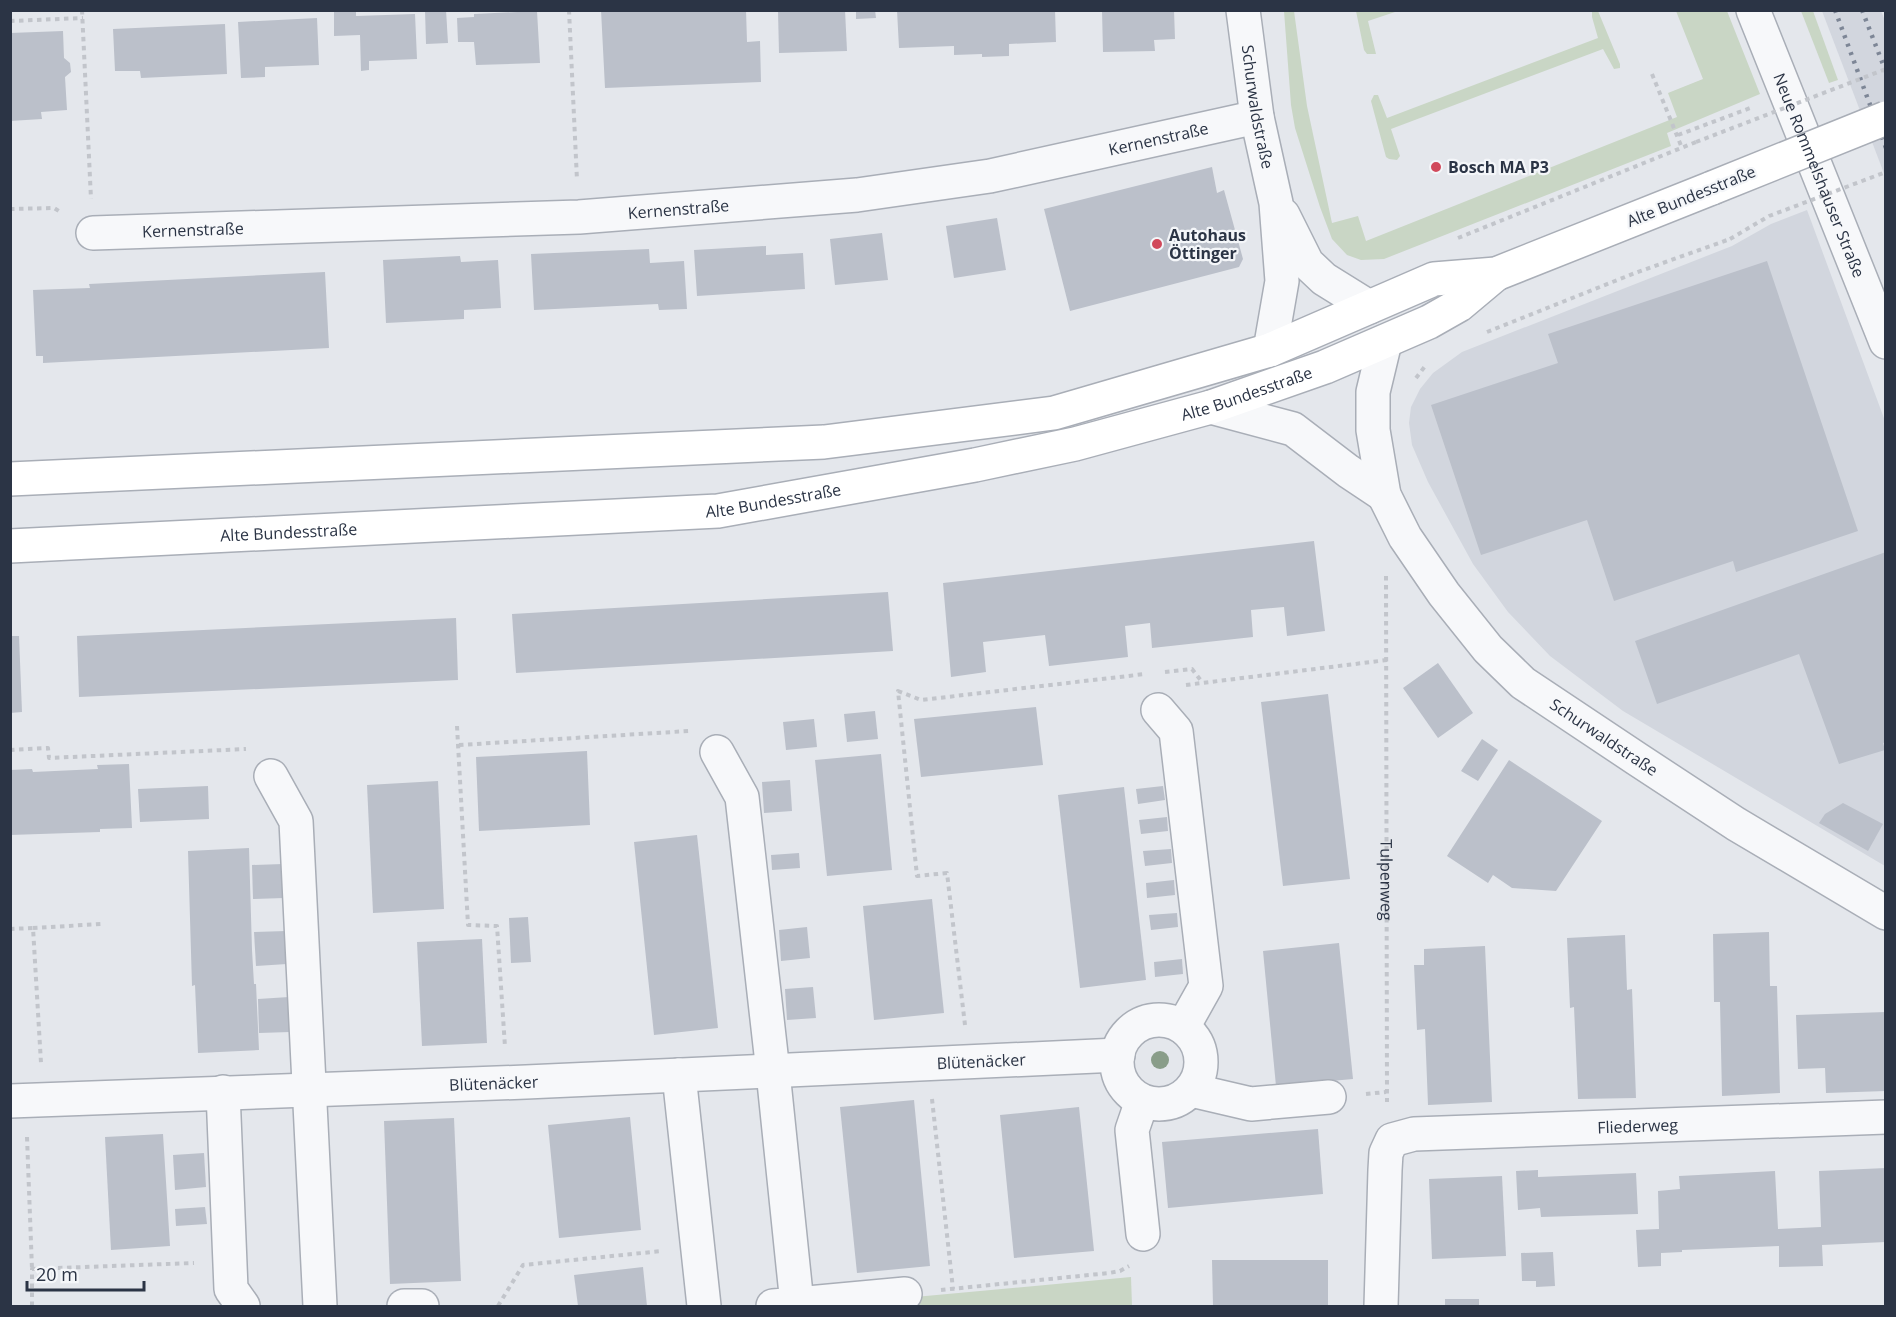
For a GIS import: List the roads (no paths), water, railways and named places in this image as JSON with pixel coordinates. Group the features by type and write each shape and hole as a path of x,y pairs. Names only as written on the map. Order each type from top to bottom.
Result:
{"main road":[{"name":"Alte Bundesstraße","path":"10,479 824,442 1054,413 1270,350 1434,279 1496,274 1886,118"},
{"name":"Alte Bundesstraße","path":"10,546 718,511 975,465 1075,444 1211,406 1325,368 1429,322 1459,305 1496,274"}],"street":[{"name":"Schurwaldstraße","path":"1243,10 1257,117 1276,202 1282,281 1270,350"},
{"name":"Neue Rommelshauser Straße","path":"1754,10 1886,342"},
{"name":"Kernenstraße","path":"93,233 579,217 857,195 990,176 1257,117"},
{"name":"Schurwaldstraße","path":"1276,202 1307,263 1324,279 1368,307"},
{"name":"Schurwaldstraße","path":"1384,342 1373,392 1373,430 1384,495 1405,537 1444,594 1488,649 1523,683 1736,824 1886,913"},
{"name":"Schurwaldstraße","path":"1211,406 1293,429 1384,495"},
{"path":"1158,710 1176,731 1206,986 1183,1027"},
{"path":"717,752 742,797 773,1072 785,1305 905,1294"},
{"path":"264,762 296,821 320,1306"},
{"path":"1156,1020 1170,1021 1183,1027 1198,1045 1201,1068 1198,1080 1181,1098 1168,1103 1155,1104 1142,1101 1122,1082 1118,1069 1118,1055 1122,1041 1131,1030 1143,1023 1156,1020"},
{"name":"Blütenäcker","path":"26,1100 507,1083 1118,1055"},
{"path":"679,1075 704,1306"},
{"path":"1191,1090 1251,1104 1329,1097"},
{"path":"223,1092 231,1289 243,1306"},
{"path":"1142,1101 1132,1130 1143,1234"},
{"name":"Fliederweg","path":"1381,1306 1386,1154 1392,1140 1414,1134 1886,1118"},
{"path":"404,1306 422,1306"}],"railway":[{"path":"1835,10 1886,148"},
{"path":"1862,10 1886,72"}],"place":[{"name":"Bosch MA P3","path":"1436,167"},
{"name":"Autohaus Öttinger","path":"1157,244"}]}
